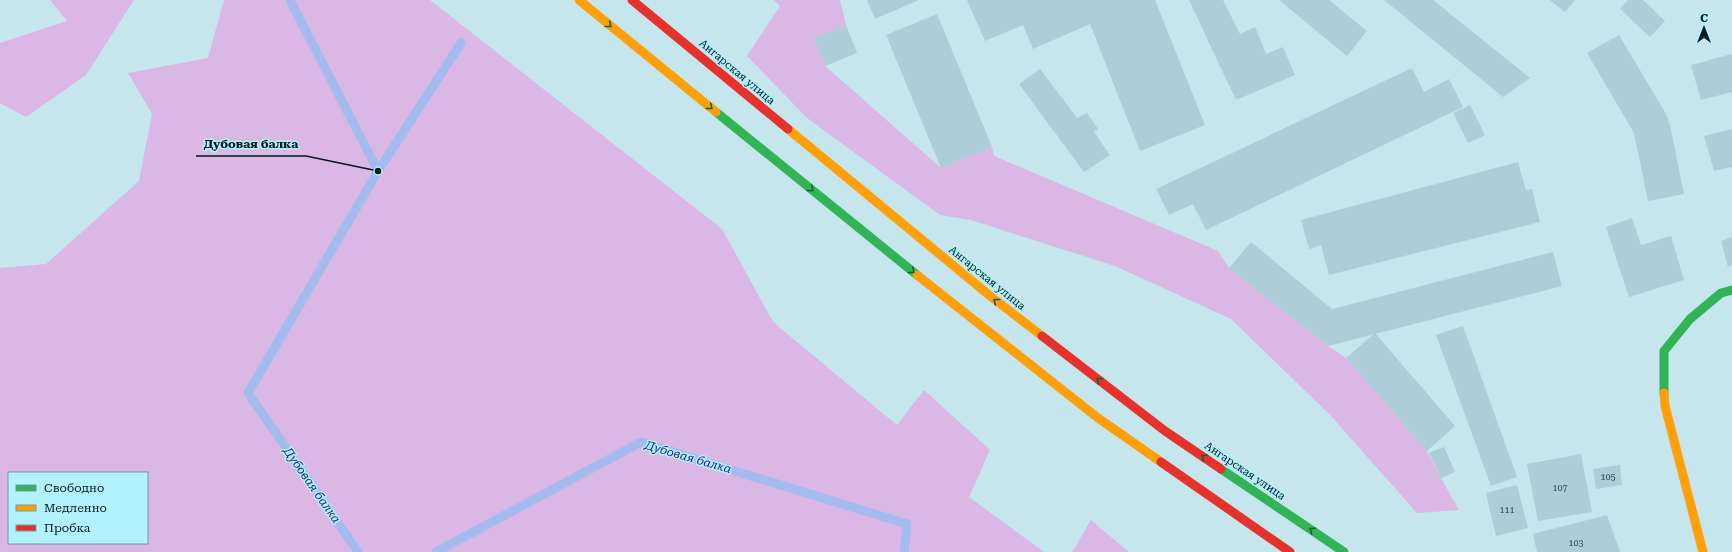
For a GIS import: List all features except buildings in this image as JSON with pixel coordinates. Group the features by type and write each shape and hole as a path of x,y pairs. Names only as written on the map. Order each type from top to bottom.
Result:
{"main road":[{"path":"579,0 909,269 1098,418 1290,552"},
{"name":"Ангарская улица","path":"632,0 995,300 1165,431 1344,552"},
{"path":"1703,552 1665,406 1664,351 1690,319 1721,294 1732,290"}],"shaded area":[{"path":"50,0 134,0 86,75 26,117 0,103 0,43 67,21"},
{"path":"224,0 430,0 722,229 773,322 897,425 924,390 990,450 969,497 1044,552 0,552 0,268 46,264 139,181 152,114 128,73 208,58"},
{"path":"774,0 840,0 846,25 814,38 825,66 941,168 992,147 994,156 1218,251 1229,268 1328,346 1346,358 1427,451 1459,510 1417,513 1331,416 1231,319 1115,266 971,220 940,215 807,118 747,56 780,6"},
{"path":"1091,520 1129,552 1072,552"}],"waterway":[{"name":"Дубовая балка","path":"290,0 378,171 248,393 358,552"},
{"path":"378,171 461,43"},
{"name":"Дубовая балка","path":"436,552 641,442 907,524 904,552"}],"traffic: fast":[{"path":"716,112 917,275"},
{"path":"1664,393 1664,351 1690,319 1721,293 1732,290"},
{"path":"1221,469 1344,552"}],"traffic: slow":[{"path":"579,0 716,112"},
{"path":"788,129 989,295 1042,336"},
{"path":"917,275 1098,418 1161,462"},
{"path":"1664,393 1665,406 1703,552"}],"traffic: jam":[{"path":"632,0 788,129"},
{"path":"1042,336 1165,431 1221,469"},
{"path":"1161,462 1290,552"}],"place":[{"name":"Дубовая балка","path":"378,171"}]}
